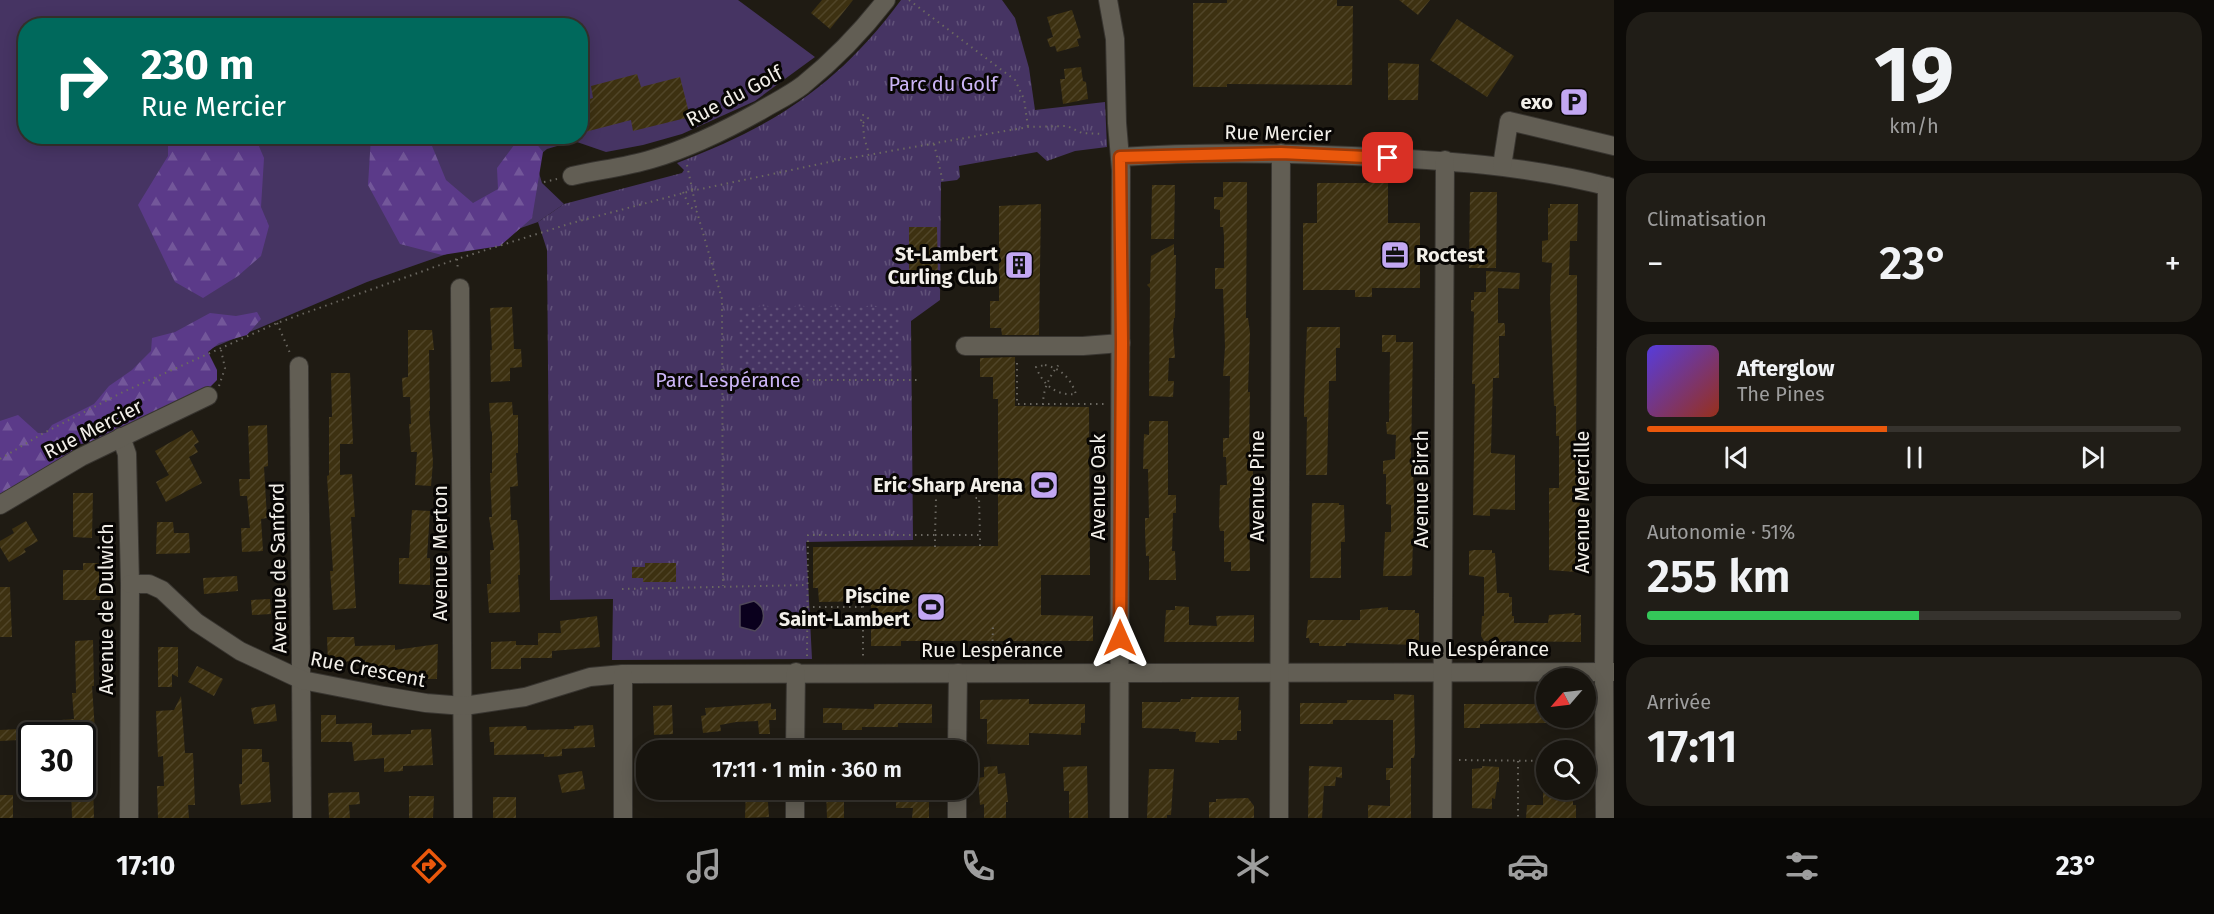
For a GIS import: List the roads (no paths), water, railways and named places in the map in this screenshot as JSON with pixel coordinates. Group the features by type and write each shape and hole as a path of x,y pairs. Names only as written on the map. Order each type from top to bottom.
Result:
{"street":[{"name":"Rue du Golf","path":"572,176 652,159 673,152 721,132 791,93 846,46 886,0"},
{"name":"Avenue Oak","path":"1108,0 1115,39 1120,157 1122,343 1119,818"},
{"path":"1502,166 1509,121 1614,146"},
{"name":"Rue Mercier","path":"1120,157 1281,153 1445,160 1502,166 1610,187"},
{"name":"Avenue Pine","path":"1279,818 1281,153"},
{"name":"Avenue Birch","path":"1442,818 1445,160"},
{"name":"Avenue Mercille","path":"1605,818 1610,798 1610,187"},
{"name":"Avenue Merton","path":"460,288 464,818"},
{"path":"965,346 1063,344 1083,346 1122,343"},
{"name":"Avenue de Sanford","path":"299,366 302,818"},
{"name":"Rue Mercier","path":"0,505 81,457 208,396"},
{"name":"Avenue de Dulwich","path":"121,437 127,454 130,584 129,818"},
{"name":"Rue Crescent","path":"130,584 150,584 162,590 196,621 240,651 302,680 426,703 464,706 525,697 590,676 623,674"},
{"path":"796,740 801,667"},
{"name":"Rue Lespérance","path":"623,674 801,667 958,673 1609,672"},
{"path":"957,740 958,673"},
{"path":"623,674 624,818"},
{"path":"795,800 795,818"},
{"path":"957,800 957,818"}],"place":[{"name":"exo","path":"1574,102"},
{"name":"Roctest","path":"1395,255"},
{"name":"St-Lambert Curling Club","path":"1019,265"},
{"name":"Eric Sharp Arena","path":"1044,485"},
{"name":"Piscine Saint-Lambert","path":"931,607"}],"park label":[{"name":"Parc du Golf","path":"943,84"},
{"name":"Parc Lespérance","path":"728,380"}]}
